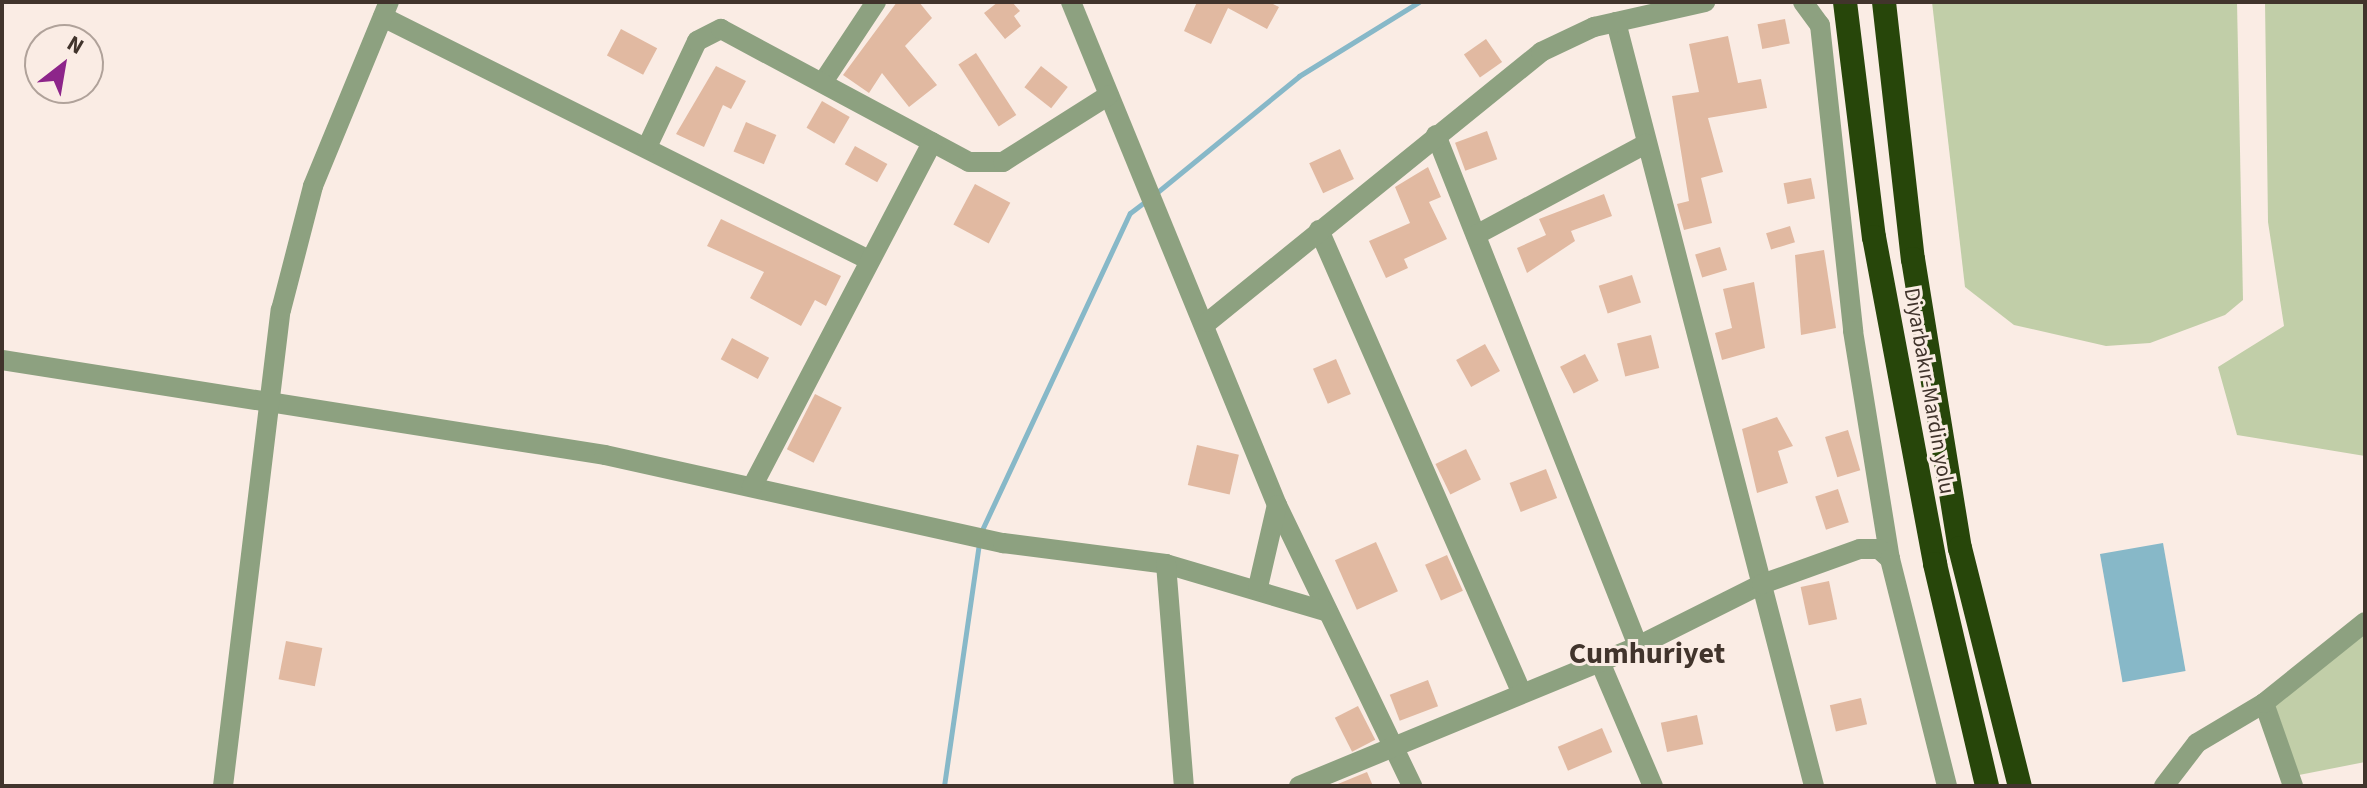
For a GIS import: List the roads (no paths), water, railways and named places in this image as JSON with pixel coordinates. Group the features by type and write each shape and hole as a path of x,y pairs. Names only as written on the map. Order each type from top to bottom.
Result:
{"highway":[{"name":"Diyarbakır-Mardin yolu","path":"1845,2 1874,237 1935,564 1987,786"},
{"name":"Diyarbakır-Mardin yolu","path":"1884,2 1913,259 1960,548 2020,786"}],"street":[{"path":"823,82 876,2"},
{"path":"1071,2 1141,172 1208,322 1277,505 1395,745 1412,786"},
{"path":"1208,322 1541,52 1616,22 1705,2"},
{"path":"1803,2 1820,25 1853,331 1890,559 1947,786"},
{"path":"223,786 265,398 313,186 386,10 869,260"},
{"path":"1616,22 1814,786"},
{"path":"647,147 697,41 715,30 823,82 969,162 1003,162 1109,95"},
{"path":"1436,135 1638,646"},
{"path":"752,487 932,142"},
{"path":"1476,235 1646,144"},
{"path":"1319,230 1520,689"},
{"path":"2,360 265,398 752,487 1003,543 1166,564 1258,587 1328,612"},
{"path":"1258,587 1277,505"},
{"path":"1299,786 1520,689 1638,646 1762,584 1860,549 1879,549 1890,559"},
{"path":"1166,564 1184,786"},
{"path":"2164,786 2197,743 2264,703 2365,622"},
{"path":"1600,662 1653,786"},
{"path":"2264,703 2293,786"}],"water":[{"path":"2163,543 2186,671 2123,682 2100,554"}],"waterway":[{"path":"1155,194 1299,76 1419,2"},
{"path":"981,532 1130,213 1147,200"},
{"path":"944,786 979,542"}],"district":[{"name":"Cumhuriyet","path":"1647,654"}]}
